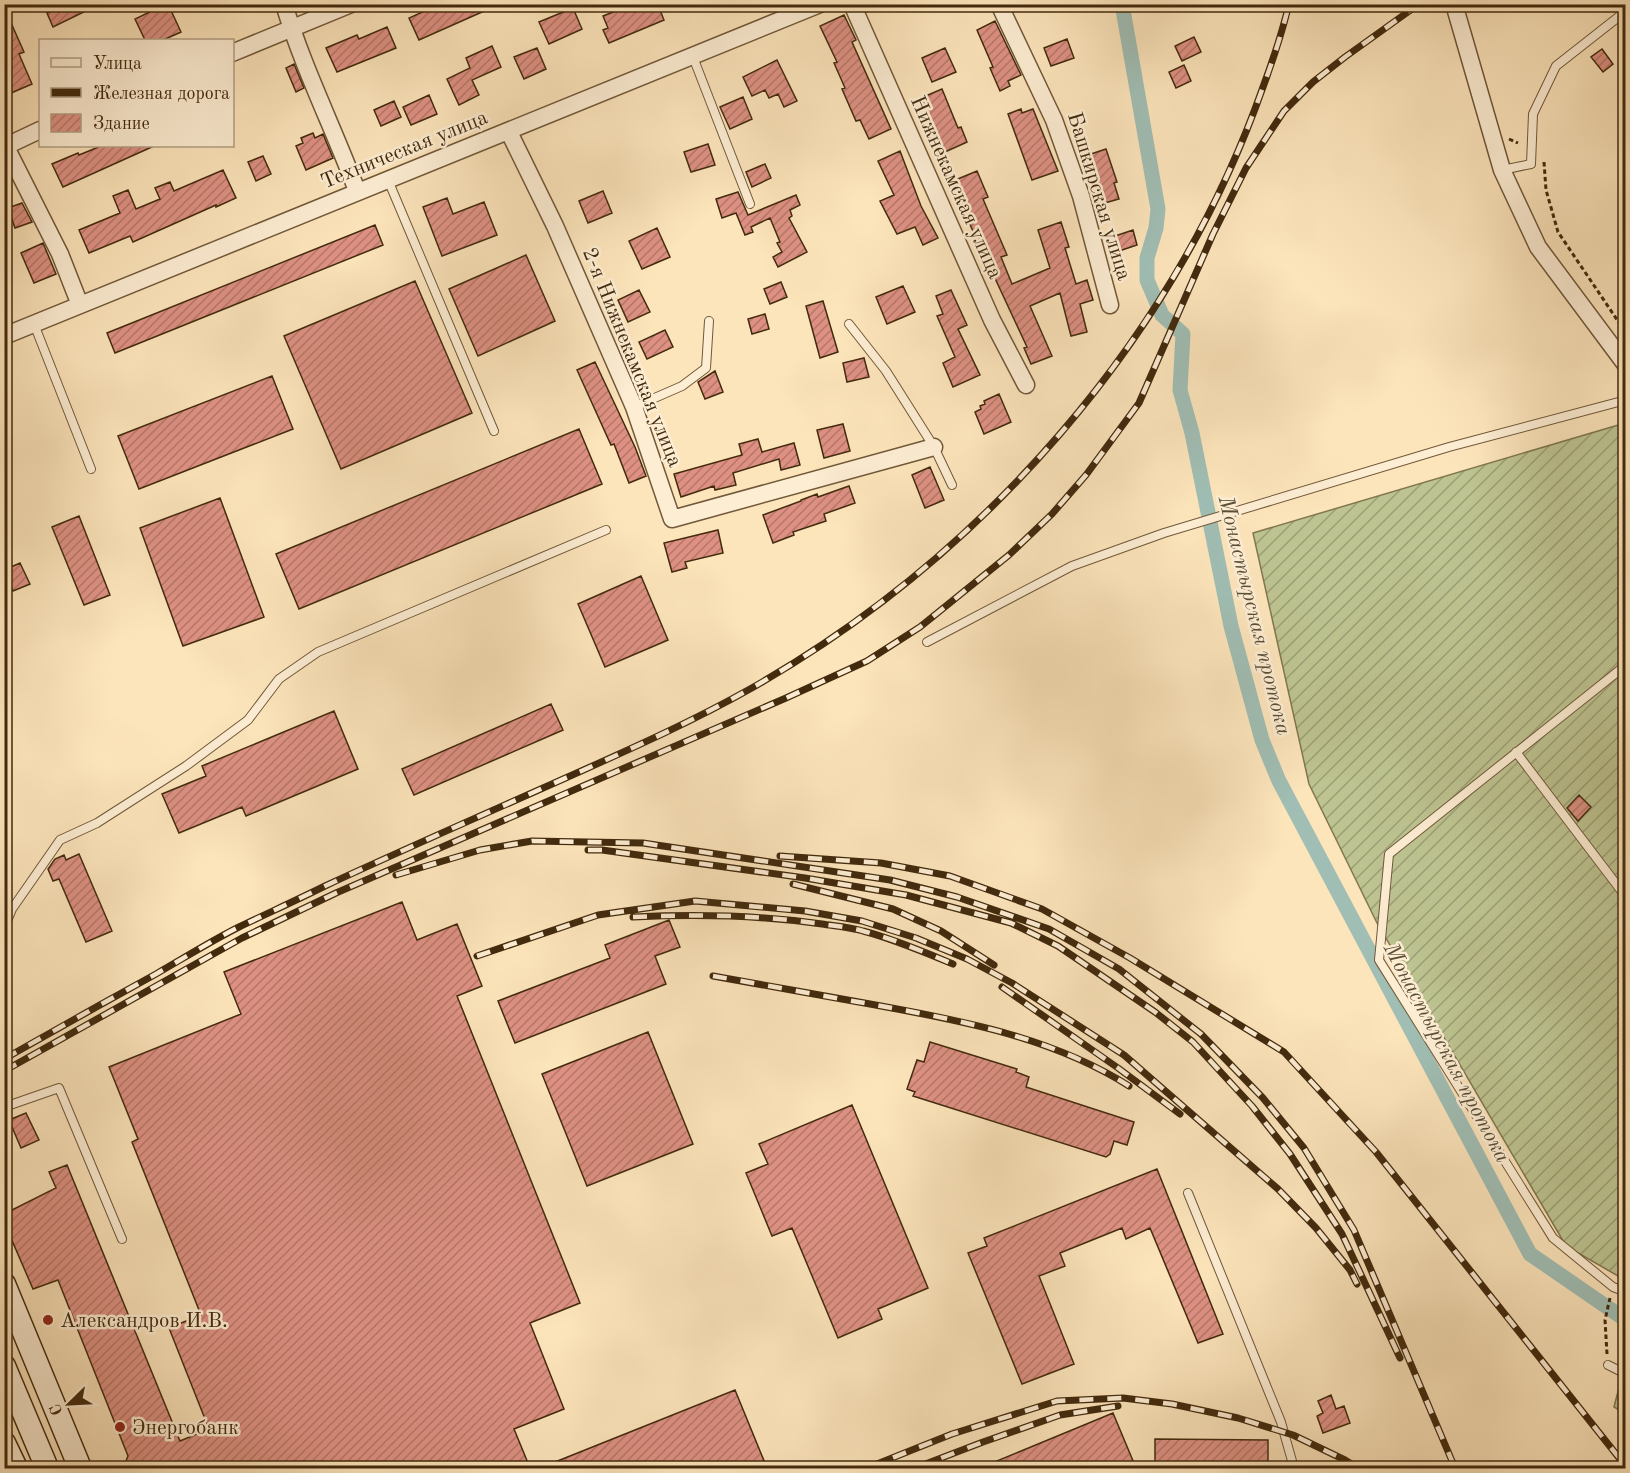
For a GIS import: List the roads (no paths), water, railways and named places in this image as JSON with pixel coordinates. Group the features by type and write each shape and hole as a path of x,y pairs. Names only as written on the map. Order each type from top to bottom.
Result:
{"main road":[{"path":"4,1284 80,1468"},
{"path":"4,1366 47,1468"},
{"path":"4,1443 16,1468"}],"street":[{"path":"284,4 291,29 357,191"},
{"path":"234,52 351,4"},
{"name":"Техническая улица","path":"4,336 820,4"},
{"name":"Нижнекамская улица","path":"852,4 992,320 1026,386"},
{"name":"Башкирская улица","path":"999,4 1054,120 1081,196 1110,305"},
{"path":"1454,4 1502,170 1538,247 1626,365"},
{"path":"39,130 5,146 60,254 80,305"},
{"name":"2-я Нижнекамская улица","path":"509,132 555,226 634,407 672,519 934,447"}],"lane":[{"path":"1502,170 1531,164 1533,114 1556,66 1626,11"},
{"path":"1618,17 1626,26"},
{"path":"693,57 750,204"},
{"path":"388,180 494,431"},
{"path":"634,407 682,386 706,368 709,321"},
{"path":"33,324 91,469"},
{"path":"849,324 886,371 934,447 952,485"},
{"path":"927,642 1072,566 1164,533 1449,447 1626,400"},
{"path":"4,928 12,909 60,840 97,823 186,765 248,720 279,679 318,652 606,530"},
{"path":"1626,665 1389,854 1379,960 1553,1238 1612,1287 1626,1292"},
{"path":"1516,752 1626,897"},
{"path":"4,1109 59,1088 122,1239"},
{"path":"1188,1193 1281,1422 1294,1468"},
{"path":"1608,1365 1626,1374"}],"waterway":[{"name":"Монастырская протока","path":"1122,4 1158,209 1156,228 1147,258 1147,280 1162,315 1183,334 1180,390 1192,433 1231,626 1262,740 1279,781 1530,1254 1626,1320"}],"railway":[{"path":"4,1059 239,927 357,871 687,722 750,689 835,636 916,575 991,507 1060,433 1123,354 1178,269 1225,180 1267,77 1289,4"},
{"path":"4,1071 242,938 336,893 867,661 920,627 1009,555 1052,514 1086,475 1139,403 1213,234 1246,168 1284,111 1313,82 1419,4"},
{"path":"396,875 480,850 532,841 643,843 890,880 957,897 1049,929 1119,969 1201,1034 1263,1098 1304,1148 1354,1230 1455,1468"},
{"path":"588,850 805,878 906,895 1011,923 1058,946 1155,1012 1193,1042 1252,1106 1290,1154 1342,1234 1400,1358"},
{"path":"780,856 881,863 950,876 1042,909 1130,958 1284,1052 1376,1152 1625,1468"},
{"path":"793,884 893,909 941,931 994,965"},
{"path":"477,956 598,915 695,901 805,911 862,921 916,938 967,959 1012,983 1124,1055 1278,1189 1316,1228 1350,1270 1357,1284"},
{"path":"633,917 751,917 842,927 886,938 953,964"},
{"path":"713,976 971,1024 1069,1055 1129,1086"},
{"path":"1002,987 1180,1114"},
{"path":"867,1468 952,1434 1057,1401 1123,1398 1172,1404 1238,1418 1293,1435 1358,1468"},
{"path":"915,1468 1060,1415 1118,1406"}],"place":[{"name":"Александров И.В.","path":"48,1320"},
{"name":"Энергобанк","path":"120,1427"}]}
